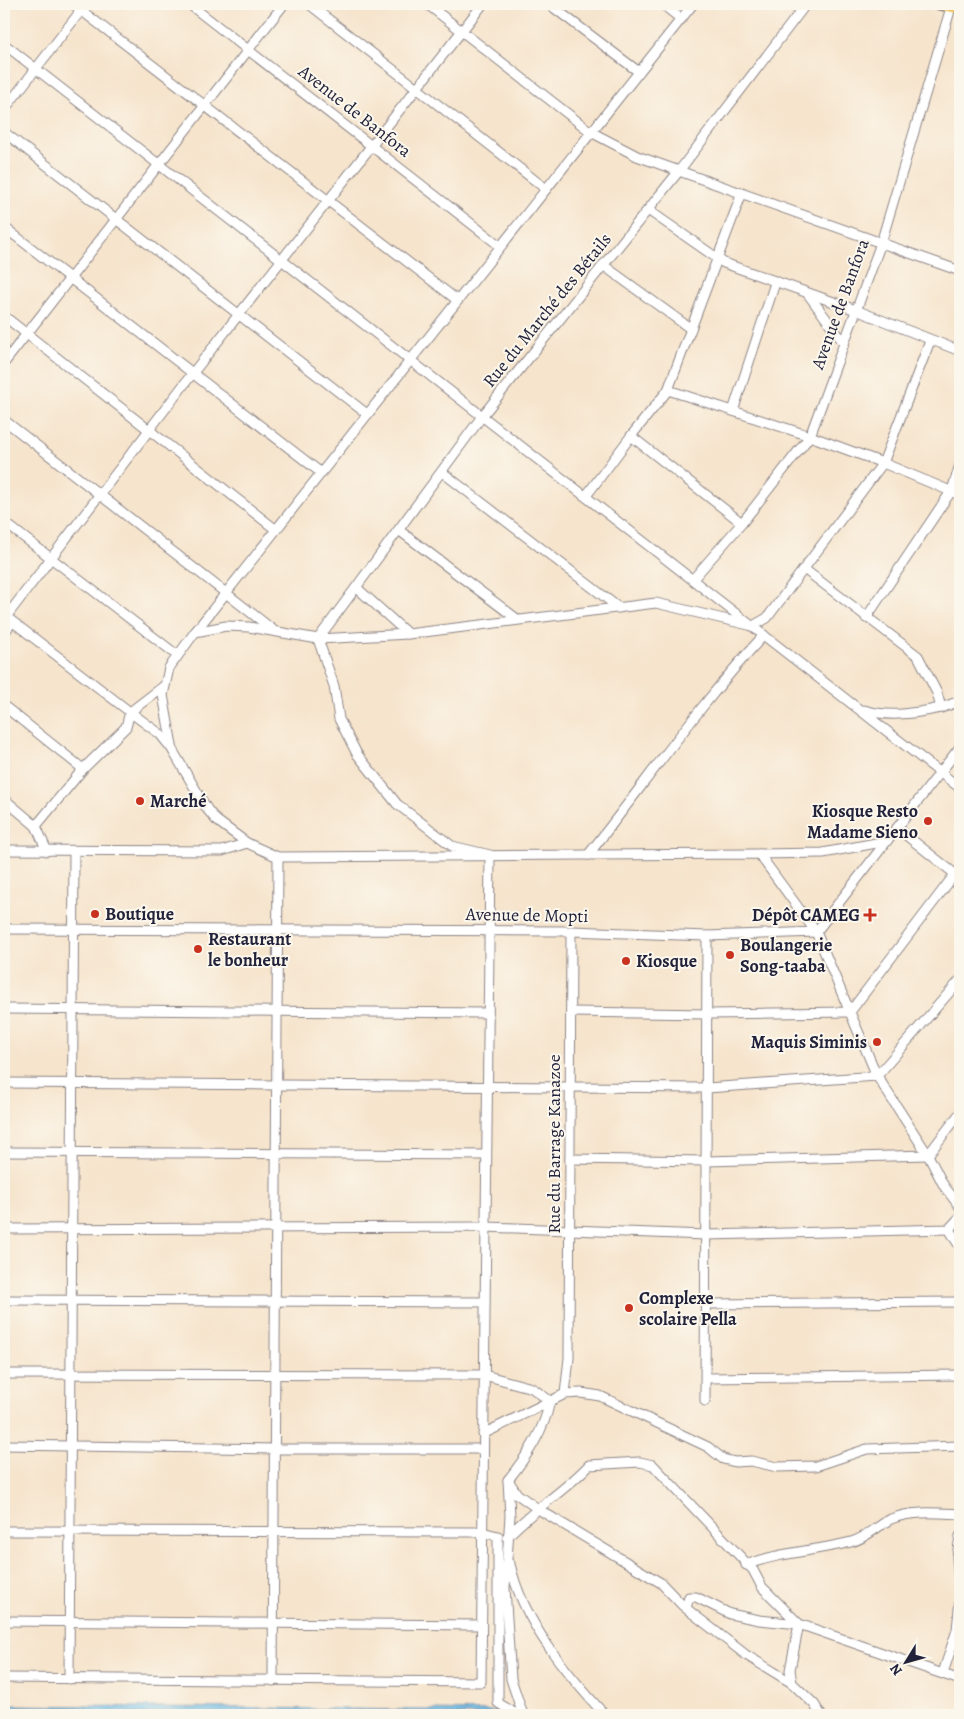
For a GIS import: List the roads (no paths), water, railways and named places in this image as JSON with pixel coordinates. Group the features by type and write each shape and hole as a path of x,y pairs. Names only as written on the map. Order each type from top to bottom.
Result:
{"street":[{"path":"73,4 84,7 204,105 457,300"},
{"name":"Avenue de Banfora","path":"189,4 500,246"},
{"path":"4,363 115,218 284,4"},
{"path":"309,4 546,189"},
{"path":"427,4 591,132 637,156 960,271"},
{"path":"4,634 7,618 51,559 150,432 192,374 284,260 483,4"},
{"path":"549,4 639,72"},
{"path":"662,4 681,19"},
{"path":"173,751 164,706 168,668 177,655 320,472 693,4"},
{"name":"Rue du Marché des Bétails","path":"318,639 400,531 484,415 679,171 806,4"},
{"name":"Avenue de Banfora","path":"694,579 742,523 810,436 881,243 951,5"},
{"path":"4,110 84,7"},
{"path":"4,44 484,415 960,788"},
{"path":"4,132 367,414"},
{"path":"586,496 668,390 742,193"},
{"path":"648,210 717,259 775,284 856,310 960,352"},
{"path":"4,227 320,472"},
{"path":"603,265 690,329"},
{"path":"734,411 775,284"},
{"path":"808,294 844,343"},
{"path":"4,316 275,529"},
{"path":"195,632 226,626 249,626 318,639 408,634 656,603 752,626 767,618 883,463 930,340"},
{"path":"668,390 810,436 956,492"},
{"path":"4,420 274,631"},
{"path":"631,436 742,523"},
{"path":"866,618 956,492 960,466"},
{"path":"442,472 619,608"},
{"path":"4,522 177,655"},
{"path":"400,531 516,619"},
{"path":"804,569 918,656 937,692 941,708"},
{"path":"357,588 408,634"},
{"path":"7,618 160,734 173,751 207,809 216,820 247,843 278,857 822,853 887,840"},
{"path":"588,855 648,780 731,670 764,634"},
{"path":"318,639 334,686 339,720 357,754 397,804 452,846 490,856"},
{"path":"36,826 83,769 126,727 130,712 166,685"},
{"path":"857,707 874,713 908,714 941,708 960,701"},
{"path":"4,706 83,769"},
{"path":"816,932 960,747"},
{"path":"4,801 36,826 47,851"},
{"path":"850,1012 958,876 897,828"},
{"path":"4,850 222,851 247,843"},
{"path":"69,1679 74,851"},
{"path":"759,854 816,932 876,1076 928,1155 944,1186 960,1207"},
{"path":"4,1678 481,1682 490,856"},
{"path":"273,1680 278,857"},
{"name":"Avenue de Mopti","path":"4,929 571,931 707,936 816,932"},
{"name":"Rue du Barrage Kanazoe","path":"565,1394 569,1358 571,931"},
{"path":"705,1401 707,936"},
{"path":"4,1083 277,1083 570,1088 707,1088 876,1076 960,980"},
{"path":"4,1009 488,1013"},
{"path":"571,1012 708,1014 850,1012"},
{"path":"928,1155 960,1113"},
{"path":"4,1152 486,1155"},
{"path":"570,1159 707,1161 928,1155"},
{"path":"4,1229 276,1226 485,1227 706,1235 949,1229 960,1217"},
{"path":"949,1229 960,1247"},
{"path":"4,1300 484,1302"},
{"path":"706,1304 960,1302"},
{"path":"4,1374 484,1375 532,1388 550,1401"},
{"path":"706,1378 960,1375"},
{"path":"483,1434 565,1394 581,1393 600,1396 708,1447 723,1459 735,1462 751,1461 777,1467 816,1466 868,1449 960,1446"},
{"path":"550,1401 540,1433 524,1460 508,1480 510,1516 507,1537 508,1552 514,1581 548,1647 605,1715"},
{"path":"4,1445 275,1449 483,1449"},
{"path":"507,1537 521,1522 574,1482 589,1465 640,1462 653,1465 662,1472 746,1565 753,1570 762,1587 799,1624"},
{"path":"508,1480 517,1494 538,1509 661,1583 686,1608 746,1655 792,1683 814,1704 821,1715"},
{"path":"746,1565 761,1559 853,1542 869,1535 891,1519 908,1515 942,1513 960,1515"},
{"path":"4,1532 482,1532 498,1536 498,1703 518,1715"},
{"path":"943,1673 957,1630 960,1597 956,1557 960,1536"},
{"path":"508,1552 505,1588 511,1679 523,1715"},
{"path":"686,1608 690,1597 696,1596 730,1614 759,1620 799,1624 960,1680"},
{"path":"4,1621 481,1625"},
{"path":"792,1683 790,1670 799,1624"}],"water":[{"path":"4,1705 503,1711 503,1715 4,1715"}],"place":[{"name":"Marché","path":"140,801"},
{"name":"Kiosque Resto Madame Sieno","path":"928,821"},
{"name":"Boutique","path":"95,914"},
{"name":"Dépôt CAMEG","path":"870,915"},
{"name":"Restaurant le bonheur","path":"198,949"},
{"name":"Boulangerie Song-taaba","path":"730,955"},
{"name":"Kiosque","path":"626,961"},
{"name":"Maquis Siminis","path":"877,1042"},
{"name":"Complexe scolaire Pella","path":"629,1308"}]}
